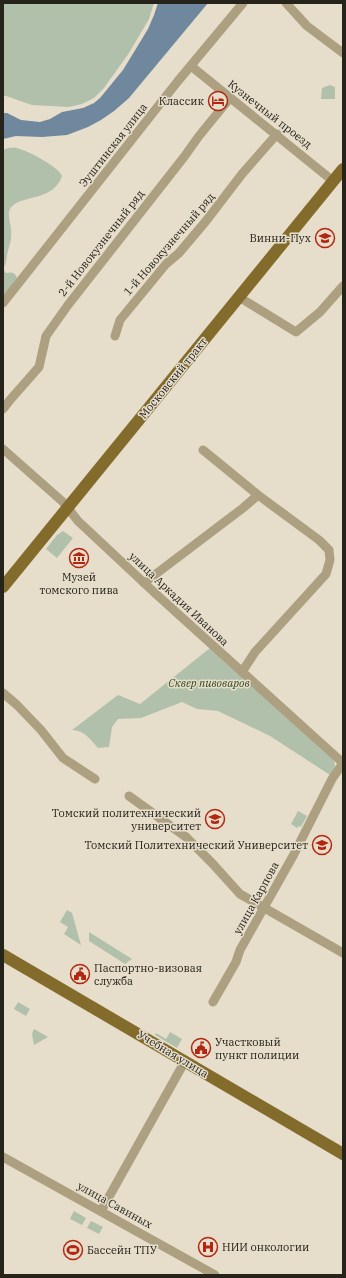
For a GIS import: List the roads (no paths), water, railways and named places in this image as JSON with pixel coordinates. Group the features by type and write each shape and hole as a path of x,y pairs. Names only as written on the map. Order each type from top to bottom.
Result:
{"main road":[{"name":"Московский тракт","path":"3,587 343,169"},
{"name":"Учебная улица","path":"3,955 343,1154"}],"street":[{"name":"Эуштинская улица","path":"3,303 191,66 243,3"},
{"path":"286,3 307,26 343,53"},
{"name":"Кузнечный проезд","path":"191,66 277,134 333,181"},
{"name":"2-й Новокузнечный ряд","path":"3,409 39,367 46,336 68,305 230,98"},
{"name":"1-й Новокузнечный ряд","path":"115,336 120,320 166,264 179,253 242,174 277,134"},
{"path":"239,296 296,332 320,312 343,286"},
{"name":"улица Аркадия Иванова","path":"3,449 50,489 78,521 144,583 343,763"},
{"path":"203,450 258,495 319,540 328,550 330,560 326,574 255,652 242,672"},
{"path":"144,583 258,495"},
{"path":"3,693 42,730 63,758 95,779"},
{"name":"улица Карпова","path":"213,1002 236,962 240,950 263,908 293,856 332,779 343,763"},
{"path":"129,796 186,837 240,894 343,953"},
{"path":"101,1211 185,1061"},
{"name":"улица Савиных","path":"3,1157 215,1275"}],"water":[{"path":"158,3 208,3 129,98 101,120 67,135 42,137 16,136 3,139 3,113 7,113 21,120 40,122 50,119 62,112 83,108 94,103 100,98 123,70 148,29"}],"place":[{"name":"Классик","path":"218,101"},
{"name":"Винни-Пух","path":"325,238"},
{"name":"Музей томского пива","path":"79,558"},
{"name":"Томский политехнический университет","path":"215,819"},
{"name":"Томский Политехнический Университет","path":"322,845"},
{"name":"Паспортно-визовая служба","path":"80,974"},
{"name":"Участковый пункт полиции","path":"201,1048"},
{"name":"НИИ онкологии","path":"208,1247"},
{"name":"Бассейн ТПУ","path":"73,1250"}],"park label":[{"name":"Сквер пивоваров","path":"209,683"}]}
